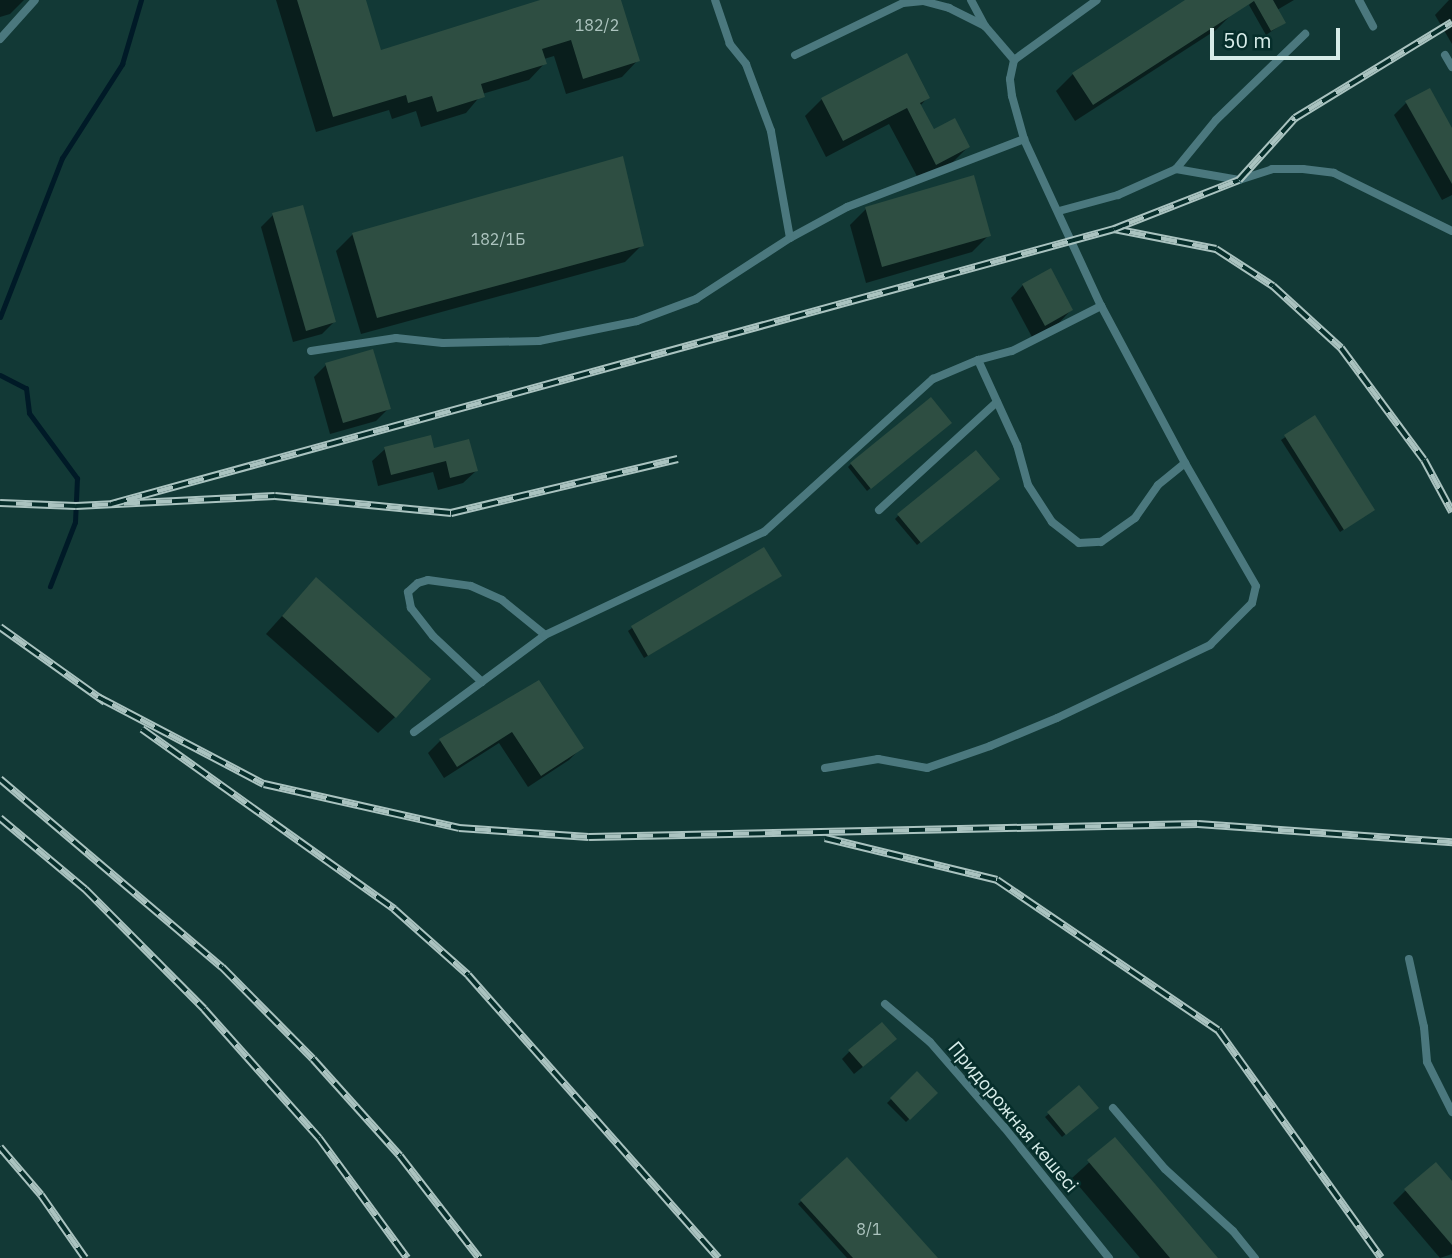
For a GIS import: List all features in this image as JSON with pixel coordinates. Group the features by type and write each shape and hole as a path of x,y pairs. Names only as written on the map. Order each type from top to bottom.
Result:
{"lane":[{"path":"0,40 35,0"},
{"path":"715,0 730,44 746,64 771,131 790,238"},
{"path":"825,768 878,760 927,768 1057,718 1210,645 1252,603 1256,586 1185,463 1101,306 1024,139 1012,96 1014,60 985,26 971,0"},
{"path":"1014,60 1097,0"},
{"path":"1359,0 1373,26"},
{"path":"795,55 903,3 923,1 949,8 985,26"},
{"path":"1059,211 1118,195 1176,169 1216,120 1305,34"},
{"path":"1445,55 1452,67"},
{"path":"311,351 396,338 443,343 539,341 637,321 696,299 790,238 847,207 1024,139"},
{"path":"1176,169 1239,180 1272,169 1334,173 1452,230"},
{"path":"414,732 545,635 764,532 933,379 978,360 1012,351 1101,306"},
{"path":"978,360 1017,445 1028,485 1052,522 1079,543 1101,542 1135,518 1158,485 1185,463"},
{"path":"879,510 997,402"},
{"path":"482,682 433,636 411,608 408,592 418,583 428,580 471,586 502,600 545,635"},
{"path":"1409,959 1424,1027 1427,1062 1452,1112"},
{"name":"Придорожная көшесі","path":"885,1004 930,1042 1004,1127 1109,1258"},
{"path":"1113,1108 1165,1169 1233,1231 1255,1258"}],"building":[{"path":"297,0 366,0 381,50 540,0 621,0 640,61 583,79 571,40 542,49 547,64 481,84 485,97 437,112 432,96 408,103 406,95 333,117"},
{"path":"1185,0 1273,0 1286,23 1271,31 1254,1 1093,105 1072,73"},
{"path":"907,53 930,98 920,103 934,129 955,118 970,147 936,165 907,108 843,141 821,98"},
{"path":"1430,88 1452,128 1452,184 1405,101"},
{"path":"623,156 644,246 377,318 352,233"},
{"path":"974,175 991,236 882,267 865,207"},
{"path":"303,205 336,322 306,331 272,213"},
{"path":"1051,268 1073,310 1045,326 1022,284"},
{"path":"373,349 391,409 343,423 325,363"},
{"path":"931,397 952,423 871,489 850,463"},
{"path":"1315,415 1375,510 1344,530 1284,435"},
{"path":"431,435 434,448 469,439 478,471 450,478 446,461 391,475 384,447"},
{"path":"976,450 1000,479 921,543 897,514"},
{"path":"764,547 782,576 648,656 631,626"},
{"path":"316,577 431,679 396,718 282,616"},
{"path":"539,680 584,748 541,776 512,732 457,767 439,739"},
{"path":"882,1022 897,1039 863,1067 848,1050"},
{"path":"917,1071 938,1093 910,1120 890,1098"},
{"path":"1079,1085 1099,1108 1066,1135 1047,1112"},
{"path":"1115,1137 1218,1258 1170,1258 1087,1160"},
{"path":"847,1157 938,1258 853,1258 800,1200"},
{"path":"1436,1162 1452,1181 1452,1245 1404,1189"}],"waterway":[{"path":"0,317 62,158 122,64 141,0"},
{"path":"0,375 26,388 29,413 77,478 75,522 50,586"}],"railway":[{"path":"111,504 1114,229 1239,180 1295,118 1452,22"},
{"path":"1114,229 1216,249 1273,286 1341,348 1424,460 1452,512"},
{"path":"0,503 76,506 275,496 451,513 678,459"},
{"path":"0,627 105,702"},
{"path":"98,697 264,784 459,828 589,837 1198,824 1452,842"},
{"path":"142,729 394,909 468,975 718,1258"},
{"path":"0,779 222,967 313,1059 400,1156 479,1258"},
{"path":"0,818 85,889 204,1009 319,1138 407,1258"},
{"path":"825,838 997,880 1218,1030 1381,1258"},
{"path":"0,1147 41,1195 85,1258"}]}
